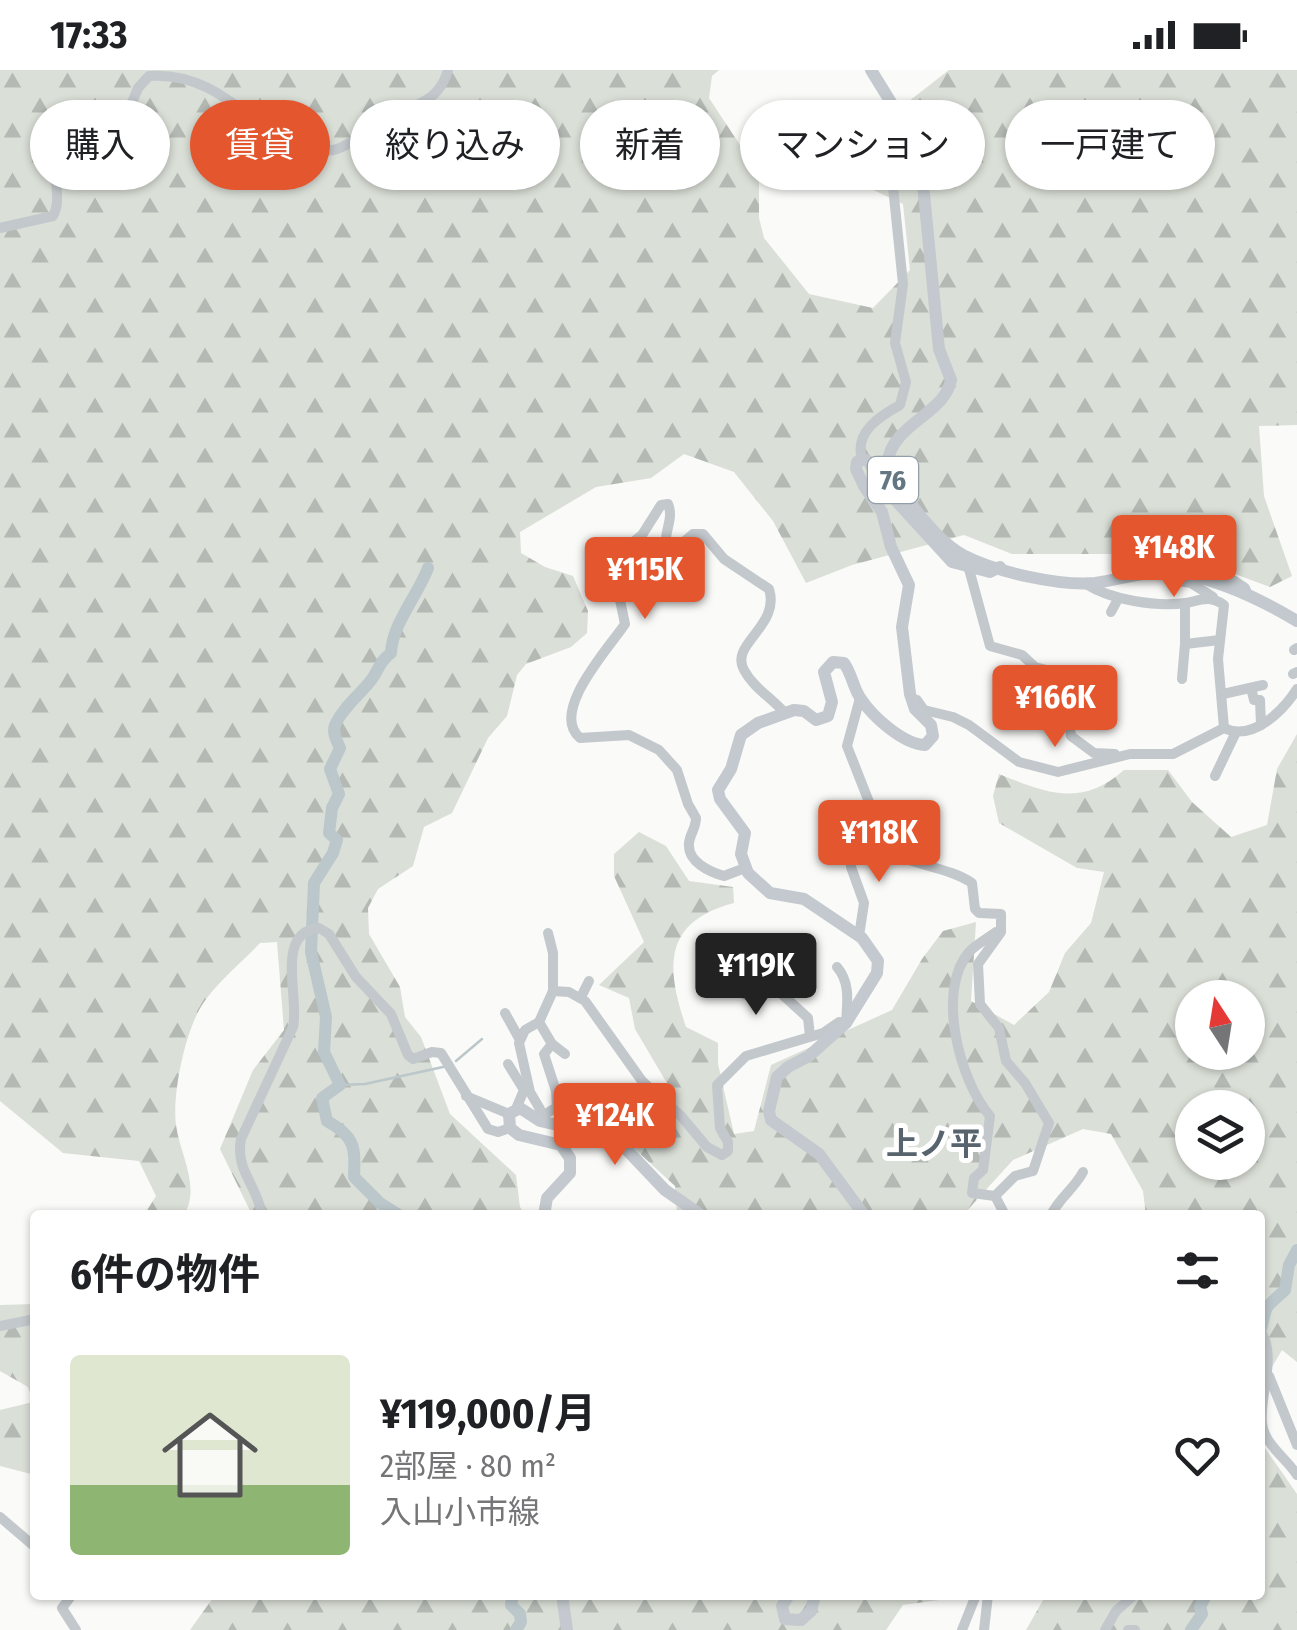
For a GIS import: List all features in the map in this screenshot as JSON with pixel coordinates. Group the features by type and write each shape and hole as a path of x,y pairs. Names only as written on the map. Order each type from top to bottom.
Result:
{"main road":[{"name":"76","path":"870,70 889,100"},
{"name":"76","path":"926,190 939,349 952,384 899,439 888,468 894,482 943,540 964,556 1043,579 1085,584 1169,572 1196,576 1248,594 1297,621"},
{"path":"860,1210 819,1154 771,1120 769,1111 777,1077 846,1024 879,967 871,949 859,936 804,899 770,893 745,868 741,854 745,833 720,799 718,790 731,769 741,735 758,723 783,711 804,711 816,720 828,716 832,702 824,672 834,662 844,663 860,698 891,728 914,744 925,745 933,736 931,726 916,709 910,694 902,627 909,585 891,547 882,512 856,470 862,458 952,562 990,572 1000,567"},
{"path":"545,1210 548,1198 570,1173 570,1158 561,1144 519,1135 512,1117 528,1112 537,1119 602,1135 626,1150 666,1190 693,1210"},
{"path":"563,1600 568,1630"},
{"path":"786,1600 782,1606 785,1620 802,1620 813,1600"}],"street":[{"path":"0,228 53,216 58,206 59,147 65,135 83,121 126,116 138,88 149,76 177,74 209,82 277,133 298,144 328,150 340,149 373,126 432,99 448,70"},
{"path":"862,458 864,434 877,419 900,405 906,390 895,343 903,284 893,190"},
{"path":"745,868 724,876 701,866 694,857 690,842 696,818 678,770 667,756 634,736 580,738 574,731 572,708 585,681 625,624 614,558 642,534 662,505 668,504 670,510 665,540 668,549 674,550 694,534 702,534 724,559 769,590 772,606 762,626 742,650 742,664 756,688 783,711"},
{"path":"969,569 990,646 1022,655 1035,667 1054,672 1064,687 1072,736 1094,753 1174,754 1230,730 1262,725 1288,703 1297,689"},
{"path":"1169,572 1172,580 1191,583 1218,600 1224,612 1218,659 1223,694 1220,700 1230,730 1215,776"},
{"path":"1224,574 1246,588 1248,594"},
{"path":"1085,584 1118,599 1185,603 1204,598 1218,600"},
{"path":"1112,612 1118,599"},
{"path":"1182,678 1185,603"},
{"path":"1185,644 1220,640"},
{"path":"1223,694 1257,686 1254,700 1260,700 1262,725"},
{"path":"910,694 924,710 969,725 1018,762 1058,772 1130,754"},
{"path":"859,936 864,903 850,861 852,850 867,826 870,796 847,746 860,698"},
{"path":"867,826 883,848 972,883 974,909 979,913 1001,914 1003,926 978,964 980,1004 998,1028 1006,1061 1040,1104 1049,1132 1033,1171 1015,1176 994,1196"},
{"path":"1003,926 970,951 962,967 953,1016 966,1074 978,1102 990,1116 984,1170 974,1178 972,1193 994,1196 1003,1210"},
{"path":"261,1210 256,1189 240,1164 239,1150 293,1026 296,1014 292,962 296,941 302,933 319,928 329,934 356,977 391,1014 408,1056 413,1059 441,1053 488,1129 498,1132 512,1117 524,1090 508,1064"},
{"path":"537,1119 540,1109 525,1074 520,1040 525,1030 539,1022 553,991 553,954 548,934"},
{"path":"553,991 581,997 642,1081 716,1154 728,1151 720,1128 716,1085 746,1056 824,1033 839,1022 846,1024 846,982 837,967"},
{"path":"581,997 589,980"},
{"path":"716,982 753,998 774,986 808,1018 810,1036"},
{"path":"505,1013 520,1040"},
{"path":"539,1022 552,1044 565,1054"},
{"path":"537,1119 557,1107 544,1054 552,1044"},
{"path":"465,1095 512,1117"},
{"path":"1055,1210 1083,1172"},
{"path":"0,1326 30,1320"},
{"path":"1265,1342 1265,1397"},
{"path":"1276,1360 1267,1381 1295,1441"},
{"path":"1295,1441 1297,1412"},
{"path":"1265,1434 1297,1475"},
{"path":"0,1518 30,1543"},
{"path":"68,1600 63,1613 76,1630"},
{"path":"962,1630 974,1600"},
{"path":"984,1630 987,1600"},
{"path":"1105,1630 1116,1611 1128,1600"}],"green space":[{"path":"0,70 719,70 712,76 710,100 580,100 580,190 720,190 720,115 740,145 740,190 759,190 764,238 809,294 873,308 910,270 903,204 873,190 985,190 985,100 910,100 949,70 1297,70 1297,425 1259,426 1264,496 1292,576 1270,587 1181,554 1012,554 964,535 852,565 806,583 773,521 734,472 684,454 651,478 596,487 520,532 521,553 545,567 573,576 588,611 587,633 571,647 526,664 517,675 507,716 488,738 452,813 424,827 413,866 378,889 368,908 369,934 400,987 405,1017 421,1037 450,1114 516,1175 522,1210 250,1210 220,1149 253,1070 284,1030 277,942 260,943 214,989 190,1031 175,1112 190,1182 186,1210 147,1210 156,1196 139,1161 63,1153 0,1101"},
{"path":"1297,734 1297,1362 1282,1350 1265,1379 1265,1210 1145,1210 1143,1191 1111,1134 1083,1129 1013,1160 968,1210 677,1210 675,1186 611,1127 605,1100 620,1103 671,1090 635,1029 629,998 599,985 644,942 614,876 614,854 639,832 666,846 689,881 733,887 734,903 710,911 682,935 673,967 686,1027 718,1043 718,1064 734,1134 754,1131 771,1065 892,1010 943,931 976,922 971,1001 1014,1025 1049,992 1065,953 1091,923 1104,872 1077,868 999,823 993,796 999,774 1048,791 1078,793 1108,782 1124,770 1168,770 1192,802 1231,837 1267,825 1277,769"},
{"path":"30,1304 30,1393 28,1387 0,1371 0,1305"},
{"path":"30,1403 30,1474 0,1466 0,1410"},
{"path":"1265,1448 1297,1494 1297,1630 1026,1630 1043,1600 1265,1600"},
{"path":"211,1600 939,1600 903,1605 886,1630 190,1630"}],"waterway":[{"path":"391,1210 354,1177 352,1144 344,1132 327,1121 322,1098 340,1085 324,1052 326,1017 311,952 314,883 337,840 329,833 332,808 339,794 330,769 340,748 335,725 391,653 396,631 428,568"},
{"path":"456,1061 482,1039"},
{"path":"340,1085 365,1084 443,1067"},
{"path":"1265,1315 1285,1290 1289,1265 1297,1250"},
{"path":"512,1600 511,1605 520,1614 516,1630"},
{"path":"1191,1630 1202,1614 1204,1600"}],"district":[{"name":"上ノ平","path":"934,1144"}]}
